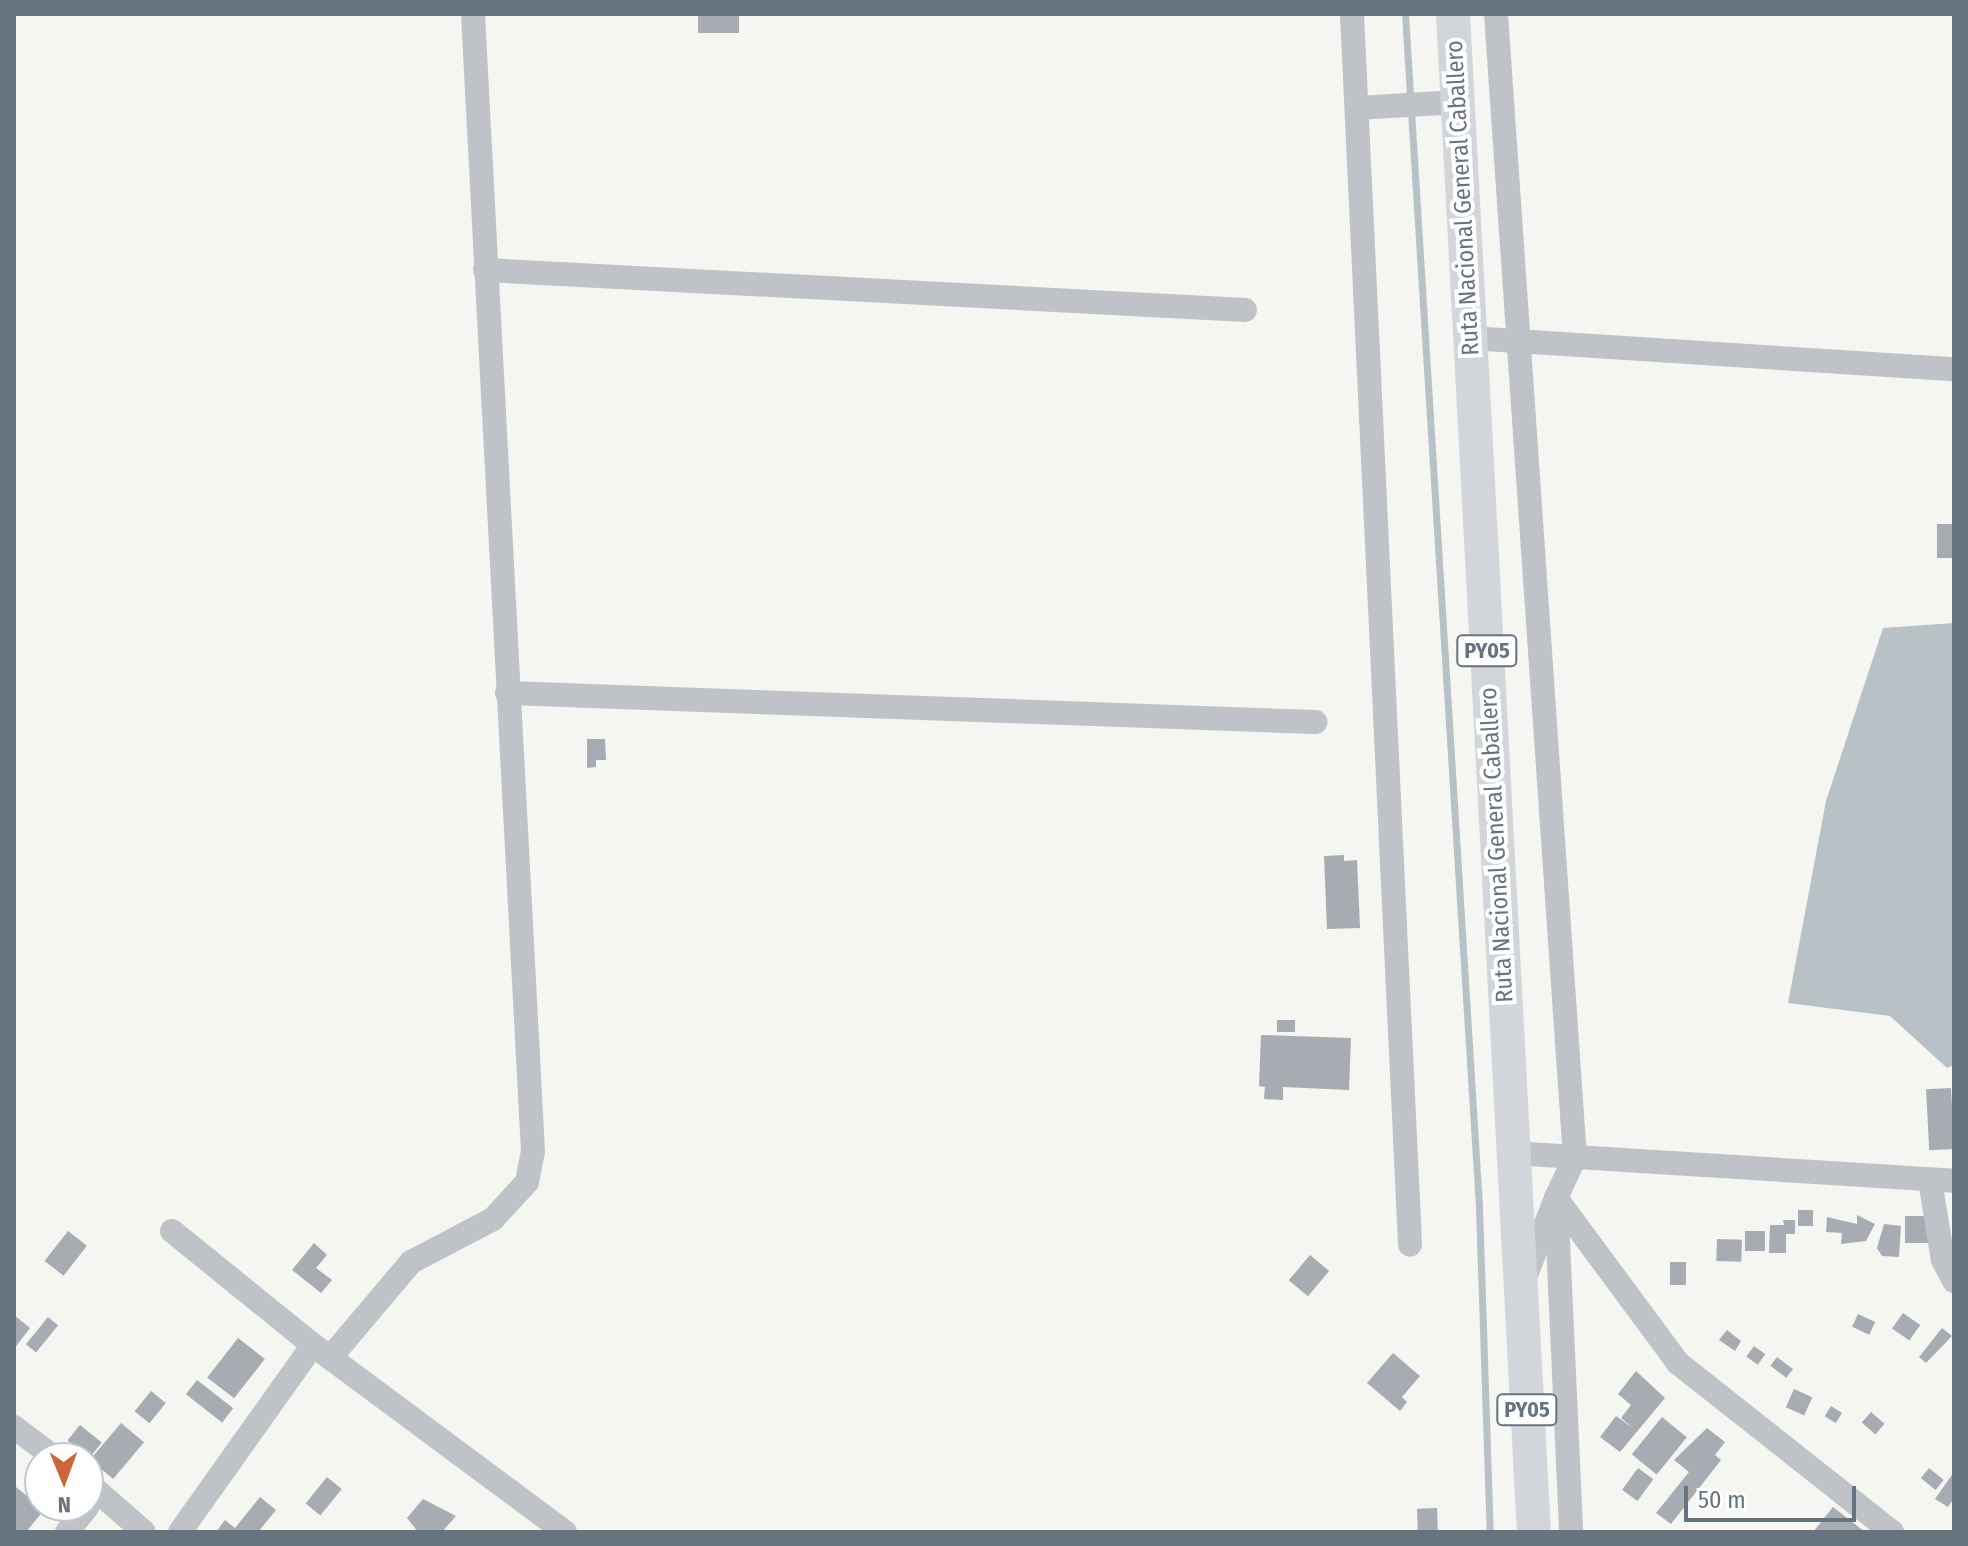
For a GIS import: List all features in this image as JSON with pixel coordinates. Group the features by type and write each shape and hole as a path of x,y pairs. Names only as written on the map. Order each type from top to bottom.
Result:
{"highway":[{"name":"Ruta Nacional General Caballero","path":"1453,14 1442,103 1470,338 1534,1532"}],"street":[{"path":"180,1532 322,1352 411,1262 493,1219 527,1182 533,1152 473,14"},
{"path":"1352,14 1369,108 1410,1245"},
{"path":"1496,14 1575,1157 1521,1289"},
{"path":"1369,108 1442,103"},
{"path":"485,270 1245,310"},
{"path":"1470,338 1954,369"},
{"path":"507,693 1315,722"},
{"path":"1513,1153 1942,1181 1943,1260 1954,1281"},
{"path":"1556,1198 1571,1532"},
{"path":"1556,1198 1678,1363 1892,1532"},
{"path":"172,1231 322,1352 565,1532"},
{"path":"14,1427 34,1442"},
{"path":"104,1506 144,1532"}],"shaded area":[{"path":"1954,623 1954,1065 1947,1068 1890,1016 1788,1003 1826,801 1883,628"}],"building":[{"path":"698,14 739,14 739,33 698,33"},
{"path":"1937,524 1954,524 1954,558 1937,558"},
{"path":"587,739 605,739 606,760 596,760 596,767 587,768"},
{"path":"1344,855 1344,861 1357,860 1360,928 1327,929 1324,856"},
{"path":"1277,1020 1295,1020 1295,1032 1277,1032"},
{"path":"1261,1035 1351,1038 1349,1090 1283,1087 1283,1100 1264,1099 1265,1087 1259,1086"},
{"path":"1951,1088 1954,1149 1929,1150 1926,1089"},
{"path":"1798,1210 1813,1210 1813,1226 1798,1226"},
{"path":"1857,1215 1875,1224 1866,1241 1841,1244 1842,1233 1826,1232 1827,1217 1857,1224"},
{"path":"1905,1216 1929,1216 1929,1243 1905,1243"},
{"path":"1783,1220 1795,1220 1795,1234 1786,1234 1786,1253 1769,1253 1770,1225 1784,1225"},
{"path":"1884,1224 1901,1226 1899,1257 1882,1256 1877,1248"},
{"path":"68,1231 87,1246 64,1276 45,1261"},
{"path":"1745,1231 1765,1231 1765,1251 1745,1251"},
{"path":"1717,1239 1742,1240 1741,1262 1716,1261"},
{"path":"314,1243 327,1255 316,1268 332,1280 321,1293 292,1270"},
{"path":"1310,1255 1329,1271 1308,1296 1289,1280"},
{"path":"1670,1262 1686,1262 1686,1285 1670,1285"},
{"path":"1903,1313 1920,1325 1909,1341 1892,1329"},
{"path":"1858,1314 1875,1322 1869,1335 1852,1327"},
{"path":"14,1315 30,1328 14,1349"},
{"path":"48,1317 58,1325 36,1352 26,1344"},
{"path":"1942,1328 1952,1336 1926,1363 1919,1357"},
{"path":"1727,1330 1741,1341 1735,1351 1719,1340"},
{"path":"238,1338 265,1359 234,1398 207,1377"},
{"path":"1754,1346 1765,1354 1758,1365 1746,1357"},
{"path":"1393,1353 1420,1376 1402,1397 1407,1402 1400,1411 1367,1383"},
{"path":"1777,1357 1793,1369 1786,1378 1770,1366"},
{"path":"1636,1371 1665,1398 1620,1452 1600,1437 1616,1416 1633,1428 1621,1418 1631,1405 1618,1394"},
{"path":"197,1380 233,1408 222,1423 186,1394"},
{"path":"1794,1389 1812,1397 1804,1415 1786,1407"},
{"path":"151,1391 166,1403 149,1423 135,1411"},
{"path":"1831,1406 1842,1413 1836,1423 1825,1416"},
{"path":"1871,1412 1885,1424 1875,1434 1862,1423"},
{"path":"1662,1417 1687,1437 1657,1474 1632,1454"},
{"path":"121,1423 144,1442 113,1479 104,1471 104,1443"},
{"path":"80,1425 101,1442 69,1442"},
{"path":"1707,1428 1725,1442 1715,1455 1721,1460 1671,1524 1656,1513 1689,1472 1674,1460"},
{"path":"1638,1468 1653,1479 1638,1501 1622,1490"},
{"path":"1929,1468 1944,1480 1936,1490 1921,1478"},
{"path":"1954,1472 1954,1498 1948,1507 1935,1499"},
{"path":"327,1477 342,1489 320,1515 306,1503"},
{"path":"16,1487 24,1494 24,1522 34,1522 26,1532 14,1532"},
{"path":"260,1497 276,1510 258,1532 216,1532 225,1520 235,1528"},
{"path":"423,1499 456,1516 442,1532 418,1532 407,1518"},
{"path":"1833,1507 1865,1532 1813,1532"},
{"path":"1437,1508 1438,1532 1418,1532 1417,1509"}],"waterway":[{"path":"1405,14 1479,1208 1490,1532"}]}
